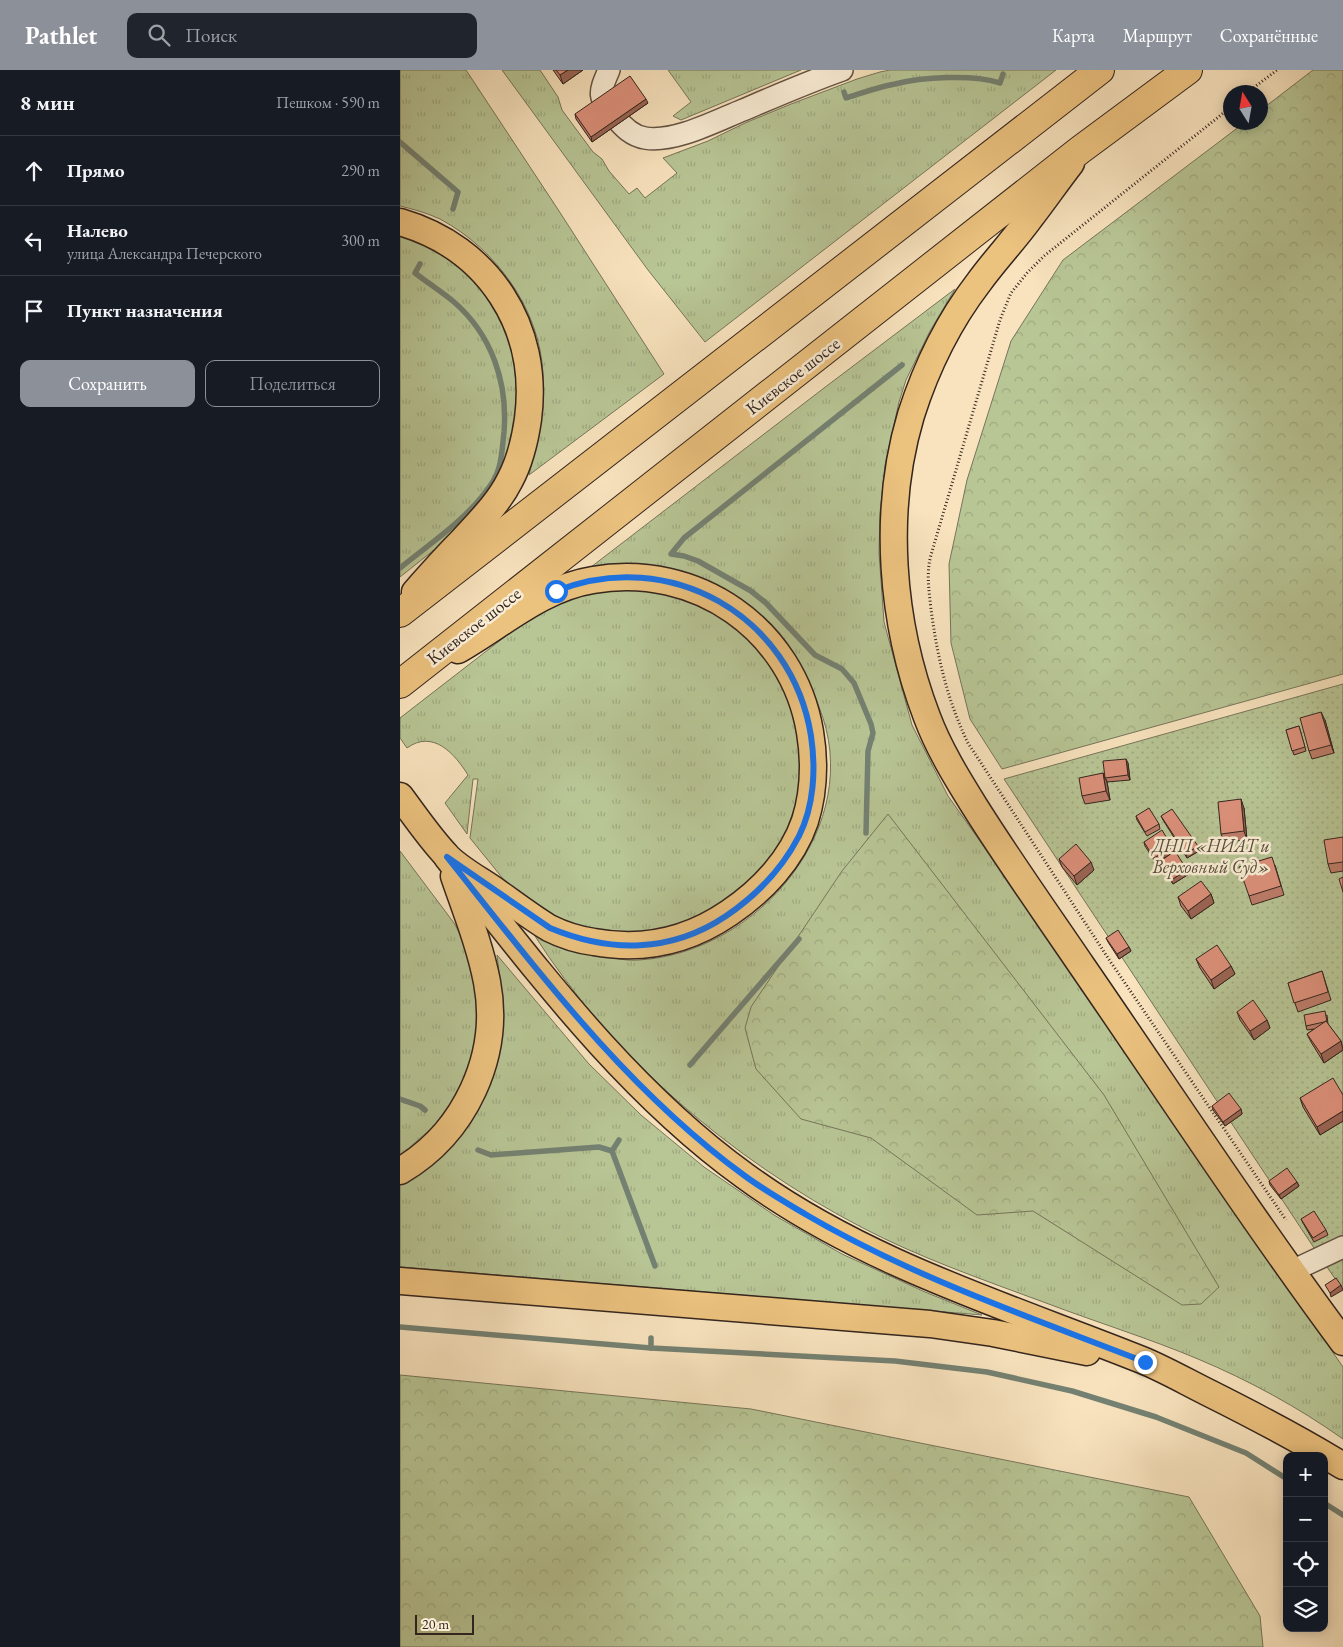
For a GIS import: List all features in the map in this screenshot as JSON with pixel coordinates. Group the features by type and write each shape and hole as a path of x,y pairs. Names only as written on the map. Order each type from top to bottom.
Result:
{"highway":[{"path":"400,614 1100,70"},
{"name":"Киевское шоссе","path":"407,679 1080,150 1188,70"}],"main road":[{"path":"1080,150 964,303 939,346 921,389 911,416 905,441 896,494 894,564 902,629 922,702 946,760 996,841 1343,1342"},
{"path":"400,222 426,232 458,249 479,268 498,290 513,314 524,344 528,361 530,394 522,448 516,468 503,494 493,508 400,608"},
{"path":"407,679 477,640 544,596 569,586 596,579 662,580 682,585 712,597 738,613 756,628 770,642 793,678 805,705 813,748 814,775 809,807 799,835 785,859 758,891 721,919 695,933 668,942 639,946 606,944 568,936 550,928 447,857"},
{"path":"400,796 531,962 619,1066 682,1126 746,1177 834,1231 921,1274 1145,1362 1262,1420 1343,1466"},
{"path":"400,1171 424,1155 441,1140 454,1124 474,1088 487,1048 489,1025 487,984 478,945 447,857"},
{"path":"400,1281 930,1324 994,1333 1042,1344 1145,1362"}],"street":[{"path":"609,70 602,88 602,101 620,123 635,136 646,139 658,139 687,132 842,70"},
{"path":"1292,1271 1343,1247"}],"path":[{"path":"1257,85 1277,70"},
{"path":"1223,113 1044,256 1026,273 1012,293 1000,320 988,356 928,566 928,582 933,623 948,694 957,721 968,743 1110,961 1291,1228"}],"green space":[{"path":"400,70 466,70 664,374 529,475 540,425 543,400 543,374 540,350 534,327 524,304 511,283 479,247 440,219 400,206"},
{"path":"502,70 540,70 558,97 562,110 593,152 602,159 609,171 629,194 637,188 645,198 677,173 663,158 708,141 791,104 857,79 890,70 1056,70 705,342 648,270"},
{"path":"668,70 801,70 681,120 673,116 691,102"},
{"path":"1313,70 1343,70 1343,674 1002,769 970,719 951,643 949,564 967,480 1011,341 1063,260 1235,130 1268,130 1268,105"},
{"path":"400,232 440,250 473,279 493,306 507,331 514,353 518,393 513,442 491,491 439,546 400,577"},
{"path":"955,289 930,331 906,380 899,402 885,465 880,513 879,553 884,622 912,725 948,796 1343,1367 1343,1439 1291,1405 1217,1367 1160,1344 929,1259 861,1227 813,1200 766,1170 721,1137 637,1063 599,1022 564,979 533,933 562,946 624,960 639,960 683,952 724,934 761,908 792,875 815,837 828,795 830,751 819,707 801,665 783,644 727,597 697,577 683,572 652,566 621,565 591,567"},
{"path":"616,588 670,592 720,614 768,658 790,701 802,747 800,792 786,832 765,865 724,903 674,927 641,933 612,933 574,925 557,919 504,880 470,838 478,779 473,779 467,834 445,803 468,775 463,767 442,746 426,741 407,748 400,738 400,718 529,618 564,600"},
{"name":"ДНП «НИАТ и Верховный Суд»","path":"1343,684 1343,1290 1004,779"},
{"path":"888,814 1104,1095 1219,1287 1201,1304 1182,1305 1033,1211 977,1215 871,1138 801,1119 756,1069 745,1028 751,1007 842,871"},
{"path":"400,851 454,923 467,947 474,972 478,1023 473,1053 465,1077 449,1105 434,1126 400,1156"},
{"path":"497,955 589,1064 641,1115 704,1167 774,1215 842,1254 925,1292 982,1315 400,1267 400,1183 492,1072 499,1043 502,1014"},
{"path":"400,1375 751,1409 1189,1497 1260,1616 1263,1647 400,1647"}],"building":[{"path":"556,70 568,70 560,75"},
{"path":"630,76 646,99 591,137 575,114"},
{"path":"1321,712 1331,745 1309,751 1300,718"},
{"path":"1299,726 1305,747 1292,751 1286,730"},
{"path":"1126,759 1128,775 1105,778 1103,761"},
{"path":"1103,773 1106,791 1082,796 1079,778"},
{"path":"1241,799 1244,831 1221,834 1218,802"},
{"path":"1149,808 1159,824 1145,832 1136,816"},
{"path":"1172,809 1198,846 1186,854 1161,816"},
{"path":"1162,830 1172,847 1154,858 1144,842"},
{"path":"1343,837 1343,862 1328,864 1324,840"},
{"path":"1076,844 1091,862 1074,876 1059,859"},
{"path":"1175,851 1187,870 1171,880 1159,862"},
{"path":"1272,857 1281,886 1249,896 1239,867"},
{"path":"1343,877 1343,892 1339,879"},
{"path":"1201,881 1211,894 1188,911 1178,897"},
{"path":"1118,930 1129,947 1117,954 1106,938"},
{"path":"1217,945 1231,966 1211,980 1196,959"},
{"path":"1322,971 1328,992 1294,1003 1288,983"},
{"path":"1253,1000 1267,1020 1250,1031 1237,1012"},
{"path":"1325,1011 1327,1022 1306,1026 1304,1015"},
{"path":"1326,1021 1341,1041 1321,1054 1307,1034"},
{"path":"1333,1078 1343,1095 1343,1111 1317,1127 1300,1098"},
{"path":"1229,1093 1241,1109 1223,1122 1212,1106"},
{"path":"1287,1168 1297,1182 1279,1195 1269,1181"},
{"path":"1314,1211 1326,1230 1313,1238 1301,1219"},
{"path":"1336,1278 1341,1285 1330,1293 1325,1285"}],"waterway":[{"path":"844,92 846,98 889,85 933,78 976,78 1000,83 1003,74"},
{"path":"400,142 458,192 453,209"},
{"path":"400,568 449,529 483,496 498,471 504,432 505,414 500,378 488,345 467,315 454,302 415,273 420,264"},
{"path":"866,833 868,751 873,733 854,683 842,669 815,655 766,603 751,591 698,561 671,554 684,538 902,365"},
{"path":"690,1065 799,939"},
{"path":"400,1099 420,1106 425,1110"},
{"path":"612,1151 619,1140"},
{"path":"478,1150 491,1155 599,1147 612,1151 655,1266"},
{"path":"400,1327 651,1348 895,1361 987,1372 1072,1391 1156,1417 1246,1453 1283,1476"},
{"path":"651,1338 651,1348"},
{"path":"1328,1506 1343,1515"}],"route":[{"path":"556,591 596,579 628,577 662,580 682,585 712,597 738,613 760,632 778,653 793,678 805,705 814,761 812,791 805,821 785,859 747,901 721,919 695,933 668,942 639,946 621,946 589,941 568,936 550,928 447,857 584,1027 619,1066 682,1126 746,1177 834,1231 940,1283 1145,1362"}]}
